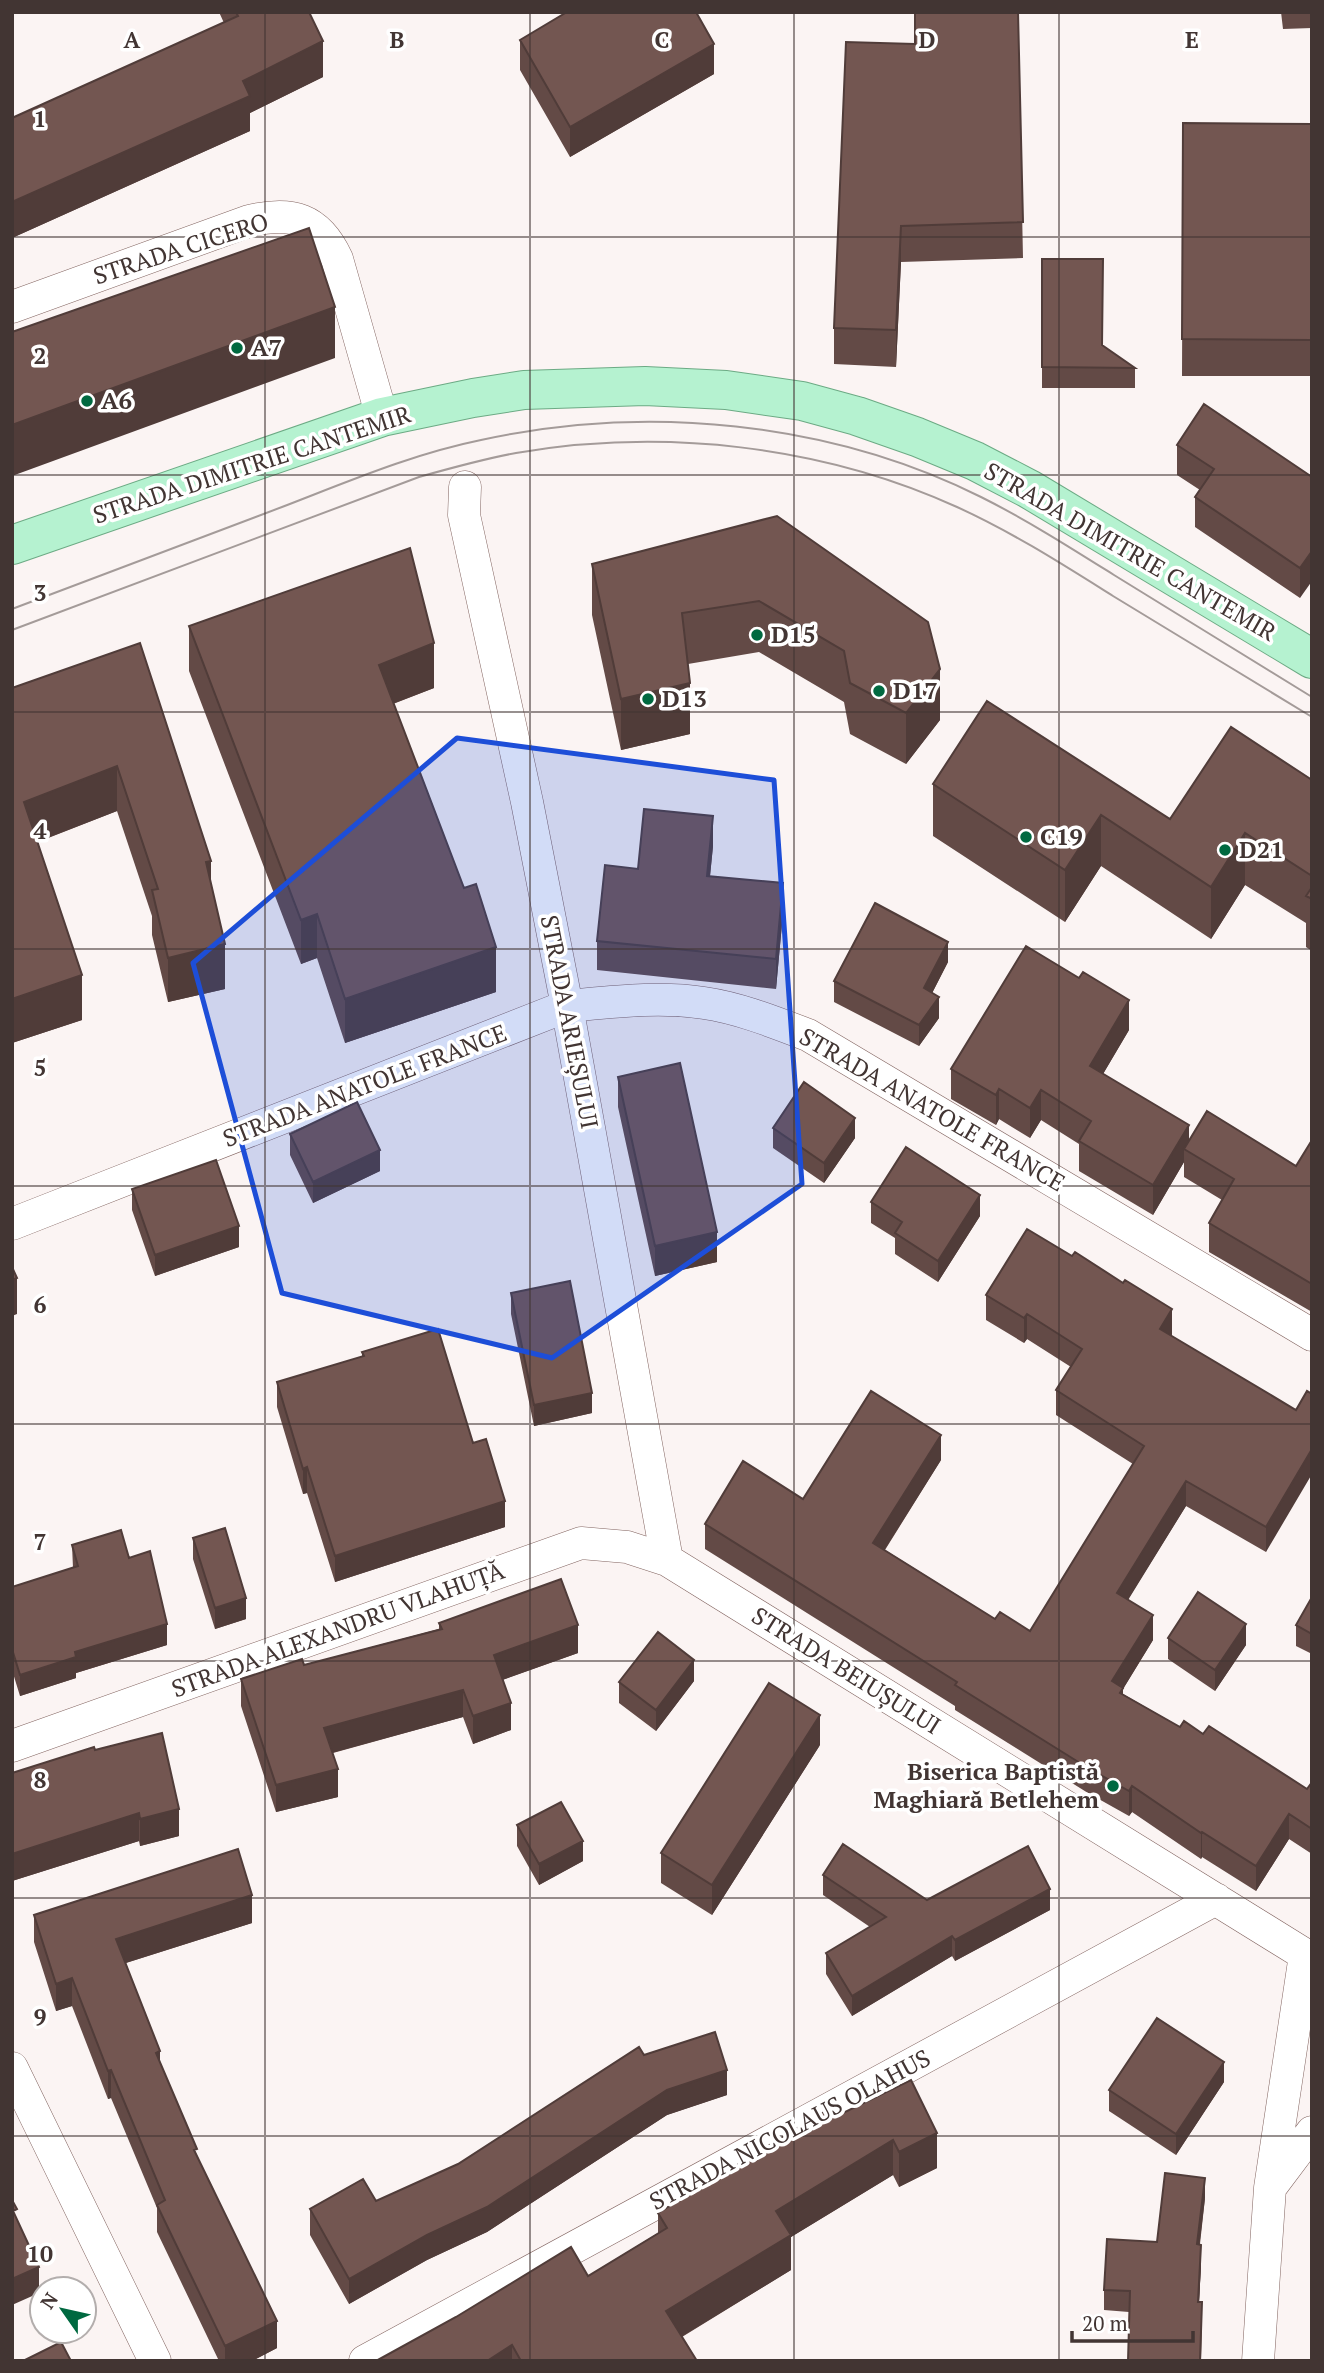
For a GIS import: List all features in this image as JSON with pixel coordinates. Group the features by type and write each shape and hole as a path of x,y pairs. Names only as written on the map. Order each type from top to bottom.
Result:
{"main road":[{"name":"STRADA DIMITRIE CANTEMIR","path":"12,545 382,417 524,390 688,387 767,394 802,401 857,416 975,461 1029,489 1312,659"}],"street":[{"name":"STRADA CICERO","path":"12,307 249,220 270,216 305,220 321,232 337,259 382,417"},
{"name":"STRADA ARIEȘULUI","path":"465,486 464,515 527,802 567,1006 667,1560"},
{"name":"STRADA ANATOLE FRANCE","path":"12,1224 567,1006 639,1000 704,1003 764,1018 808,1035 1312,1335"},
{"name":"STRADA ALEXANDRU VLAHUȚĂ","path":"12,1746 581,1542 627,1547 667,1560"},
{"name":"STRADA BEIUȘULUI","path":"667,1560 1308,1957"},
{"name":"STRADA NICOLAUS OLAHUS","path":"365,2361 1216,1899"},
{"path":"1258,2361 1270,2188 1308,1957"},
{"path":"12,2068 155,2361"},
{"path":"1270,2188 1312,2132"}],"highlighted area":[{"path":"457,738 774,780 802,1184 552,1358 282,1293 193,963"}],"building":[{"path":"236,12 309,12 323,41 243,81 250,96 12,202 12,118 238,16"},
{"path":"567,12 696,12 714,44 570,127 520,40"},
{"path":"915,12 1018,12 1023,222 901,226 896,330 834,328 846,42 915,44"},
{"path":"1183,123 1312,124 1312,340 1182,339"},
{"path":"309,228 335,307 12,425 12,332"},
{"path":"1042,259 1103,259 1102,345 1135,368 1042,367"},
{"path":"1204,404 1312,477 1312,551 1300,568 1195,497 1214,469 1177,445"},
{"path":"777,516 928,622 940,669 906,713 850,683 844,651 759,601 682,613 690,683 621,699 592,564"},
{"path":"410,548 434,643 379,665 464,888 476,884 496,947 345,999 317,914 301,920 189,626"},
{"path":"140,643 211,861 206,862 225,944 168,958 152,890 158,889 117,766 24,802 82,975 12,999 12,688"},
{"path":"987,701 1170,819 1231,727 1312,780 1312,876 1245,833 1211,887 1101,815 1065,870 933,784"},
{"path":"644,809 713,816 707,876 783,883 776,959 597,941 605,865 638,869"},
{"path":"1312,887 1312,899 1306,896"},
{"path":"875,903 948,942 924,988 939,997 919,1025 834,981"},
{"path":"1026,946 1079,978 1083,972 1129,1000 1090,1066 1189,1125 1153,1185 1079,1141 1091,1121 1041,1090 1030,1108 999,1089 996,1095 951,1069"},
{"path":"680,1063 717,1232 655,1246 618,1077"},
{"path":"804,1082 855,1118 824,1163 773,1128"},
{"path":"357,1102 380,1150 313,1182 290,1134"},
{"path":"1207,1111 1296,1166 1312,1140 1312,1284 1209,1223 1234,1179 1184,1149"},
{"path":"906,1147 980,1195 938,1261 895,1233 902,1222 871,1202"},
{"path":"216,1160 239,1226 155,1255 132,1189"},
{"path":"1027,1229 1072,1256 1075,1252 1123,1283 1125,1280 1172,1309 1160,1329 1296,1410 1307,1391 1312,1394 1312,1449 1266,1527 1186,1481 1117,1593 1153,1615 1112,1681 1123,1688 1120,1693 1180,1727 1184,1721 1203,1734 1209,1726 1307,1789 1312,1782 1312,1829 1289,1814 1256,1866 1132,1786 1129,1791 1088,1768 955,1685 957,1682 705,1524 743,1461 803,1499 871,1391 941,1435 873,1543 995,1619 1000,1612 1030,1631 1144,1446 1056,1390 1082,1349 1027,1314 1024,1318 986,1295"},
{"path":"12,1267 17,1278 12,1280"},
{"path":"570,1281 592,1393 534,1405 511,1293"},
{"path":"438,1329 473,1443 486,1439 505,1501 335,1556 307,1467 303,1469 277,1382 364,1356 362,1352"},
{"path":"225,1528 246,1598 215,1608 193,1538"},
{"path":"121,1530 129,1558 150,1551 167,1624 75,1652 76,1657 20,1675 12,1649 12,1587 78,1566 72,1545"},
{"path":"561,1579 578,1625 494,1655 511,1703 473,1716 463,1690 324,1728 338,1769 276,1785 241,1679 302,1659 304,1665 442,1629 439,1623"},
{"path":"1198,1592 1246,1624 1215,1670 1168,1638"},
{"path":"1312,1597 1312,1634 1296,1625"},
{"path":"658,1632 694,1660 656,1710 619,1682"},
{"path":"769,1683 820,1715 712,1885 661,1853"},
{"path":"162,1733 179,1809 140,1819 139,1813 12,1854 12,1773 94,1747 95,1750"},
{"path":"561,1802 583,1841 539,1864 517,1825"},
{"path":"843,1844 927,1900 1028,1846 1050,1889 955,1940 952,1936 852,1996 826,1953 886,1917 823,1875"},
{"path":"238,1849 252,1895 116,1939 160,2051 156,2053 197,2149 194,2150 277,2321 225,2346 157,2205 165,2200 111,2070 108,2071 72,1978 56,1984 34,1915"},
{"path":"1157,2018 1224,2062 1176,2134 1109,2090"},
{"path":"715,2032 727,2070 667,2090 487,2207 427,2235 349,2279 310,2209 363,2179 376,2201 458,2164 639,2047 644,2055"},
{"path":"911,2080 937,2133 899,2152 893,2140 776,2211 791,2235 666,2311 697,2361 521,2361 512,2345 487,2361 376,2361 456,2317 571,2247 588,2276 667,2228 658,2213 834,2106 839,2115"},
{"path":"1165,2173 1205,2178 1197,2244 1201,2245 1198,2302 1202,2302 1200,2361 1128,2361 1130,2291 1104,2290 1107,2239 1157,2242"},
{"path":"12,2200 17,2209 13,2211 39,2267 12,2279"},
{"path":"55,2345 63,2345 71,2361 23,2361"}],"tram line":[{"path":"12,609 380,469 455,446 544,429 607,423 672,422 736,426 800,436 862,451 923,471 981,497 1049,534 1312,697"},
{"path":"12,630 419,477 516,453 628,442 684,443 741,447 796,456 905,486 957,507 1036,549 1312,717"}],"place":[{"name":"A7","path":"237,348"},
{"name":"A6","path":"87,401"},
{"name":"D15","path":"757,635"},
{"name":"D17","path":"879,691"},
{"name":"D13","path":"648,699"},
{"name":"C19","path":"1026,837"},
{"name":"D21","path":"1225,850"},
{"name":"Biserica Baptistă Maghiară Betlehem","path":"1113,1786"}]}
